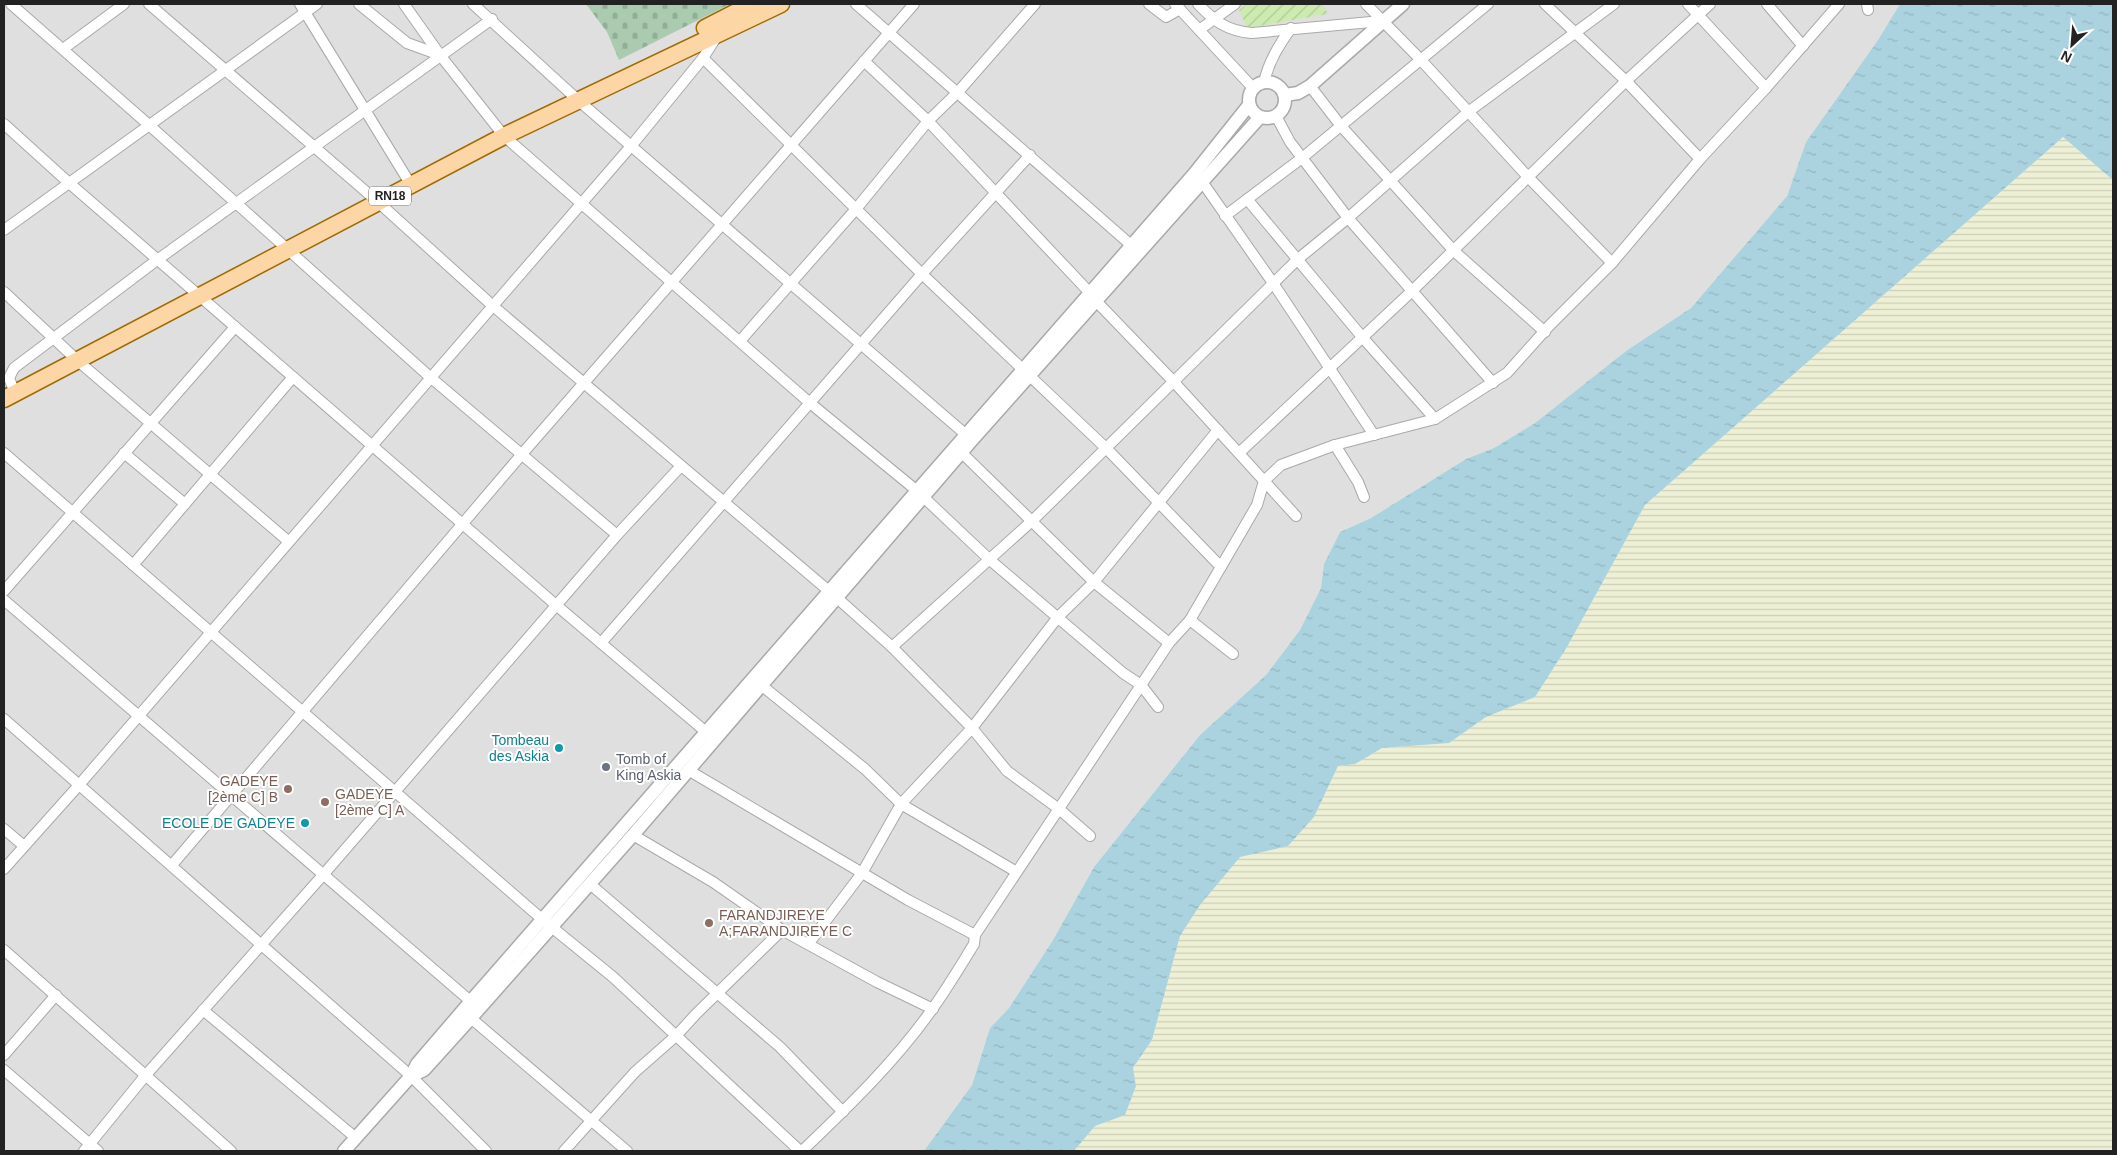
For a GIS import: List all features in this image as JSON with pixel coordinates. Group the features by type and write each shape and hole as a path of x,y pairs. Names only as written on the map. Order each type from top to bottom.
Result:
{"main road":[{"name":"RN18","path":"579,101 701,30 752,4"},
{"name":"RN18","path":"9,396 504,136 781,4"}],"street":[{"path":"11,4 149,124 237,205 430,376 617,535"},
{"path":"63,49 124,4"},
{"path":"149,4 378,202 493,306 833,594 892,647 972,728 1007,771 1059,809 1090,836"},
{"path":"4,230 225,69 302,8 317,4"},
{"path":"359,4 407,43 440,55"},
{"path":"404,4 440,55 504,136 810,403 920,493 990,560 1122,673 1141,685 1158,707"},
{"path":"473,4 492,19 579,101 969,437"},
{"path":"856,4 1131,246"},
{"path":"172,865 522,454 673,283 914,4"},
{"path":"740,342 856,209 928,121 958,92 1035,4"},
{"path":"1149,4 1166,17 1178,6 1198,30 1258,85 1276,84 1285,95 1284,107 1276,116 1260,117 1255,114 1249,104"},
{"path":"1198,4 1213,20 1238,32 1252,33 1382,21"},
{"path":"1198,30 1234,4"},
{"path":"1366,4 1421,60 1529,178 1612,263"},
{"path":"1285,95 1298,92 1310,86 1403,4"},
{"path":"1225,216 1302,158 1488,4"},
{"path":"1545,4 1626,82 1700,159"},
{"path":"892,647 1033,520 1298,259 1348,218 1468,112 1614,4"},
{"path":"1688,4 1766,88"},
{"path":"1239,453 1363,338 1626,82 1710,4"},
{"path":"1767,4 1803,46"},
{"path":"4,453 548,924 590,957 801,1151 843,1112 899,1051 933,1009 974,944 975,935 1015,871 1059,809 1168,643 1190,620 1257,505 1264,481 1281,465 1335,445 1435,419 1507,373 1612,263 1700,159 1840,4"},
{"path":"302,8 411,185"},
{"path":"9,396 9,378 12,370 157,260 237,205 313,146 492,19"},
{"path":"1093,297 1131,246 1249,104 1276,50 1291,28"},
{"path":"4,869 79,785 430,376 632,145 703,58 718,34"},
{"path":"703,58 922,274 1107,449 1221,567"},
{"path":"864,61 928,121 1173,381 1296,516"},
{"path":"1310,86 1341,126 1454,251 1545,332"},
{"path":"1276,116 1302,158 1348,218 1493,383"},
{"path":"344,1151 411,1076 424,1070 471,1010 548,924 969,437 1093,297 1203,183 1260,117"},
{"path":"4,124 157,260 556,605 710,735"},
{"path":"601,642 922,274 1030,156"},
{"path":"1203,183 1374,435"},
{"path":"1247,199 1363,338 1435,419"},
{"path":"4,292 78,360 288,541"},
{"path":"4,591 235,327"},
{"path":"134,565 293,377"},
{"path":"809,943 862,873 901,804 972,728 1058,617 1094,582 1218,430"},
{"path":"920,493 961,452 969,437"},
{"path":"1335,445 1358,482 1364,497"},
{"path":"961,452 1033,520 1094,582 1168,643"},
{"path":"124,453 185,504"},
{"path":"87,1148 144,1076 260,946 394,789 617,535 681,466"},
{"path":"548,924 590,884 633,835 688,770 710,735 761,686 833,594"},
{"path":"4,600 322,875 471,1010 589,1121 627,1151"},
{"path":"1190,620 1233,654"},
{"path":"761,686 865,769 901,804 1015,871"},
{"path":"4,719 172,865 260,946 411,1076 486,1151"},
{"path":"688,770 862,873 975,935"},
{"path":"4,829 24,846"},
{"path":"633,835 713,882 782,930 809,943 877,982 933,1009"},
{"path":"590,884 780,1047 843,1112"},
{"path":"564,1151 635,1072 677,1035 782,930"},
{"path":"4,950 144,1076 231,1151"},
{"path":"4,1055 56,995"},
{"path":"203,1010 356,1138"},
{"path":"4,1070 87,1148 98,1151"}],"shaded area":[{"path":"4,4 1900,4 1878,40 1806,142 1787,196 1691,308 1626,351 1535,423 1494,448 1466,459 1371,518 1340,532 1324,564 1321,588 1300,630 1266,675 1200,735 1094,867 1053,940 1009,1008 990,1028 972,1085 924,1151 4,1151"}],"green space":[{"path":"586,4 730,4 619,60 607,32"},
{"path":"1247,4 1323,4 1328,14 1247,28 1239,10"},
{"path":"2063,137 2113,180 2113,1151 1074,1151 1095,1126 1125,1115 1136,1086 1133,1069 1152,1040 1180,936 1200,905 1240,856 1288,846 1314,817 1338,766 1355,764 1382,748 1449,743 1486,717 1535,697 1567,647 1645,505"}],"water":[{"path":"1900,4 2113,4 2113,180 2063,137 1645,505 1567,647 1535,697 1486,717 1449,743 1382,748 1355,764 1338,766 1314,817 1288,846 1240,857 1200,905 1180,936 1152,1040 1133,1068 1136,1086 1125,1115 1095,1126 1074,1151 924,1151 972,1085 990,1028 1009,1008 1053,940 1094,867 1200,735 1266,675 1300,630 1321,588 1324,564 1340,532 1371,518 1466,459 1494,448 1535,423 1626,351 1691,308 1787,196 1806,142 1878,40"}],"place":[{"name":"Tombeau des Askia","path":"559,748"},
{"name":"Tomb of King Askia","path":"606,767"},
{"name":"GADEYE [2ème C] B","path":"288,789"},
{"name":"GADEYE [2ème C] A","path":"325,802"},
{"name":"ECOLE DE GADEYE","path":"305,823"},
{"name":"FARANDJIREYE A;FARANDJIREYE C","path":"709,923"}]}
